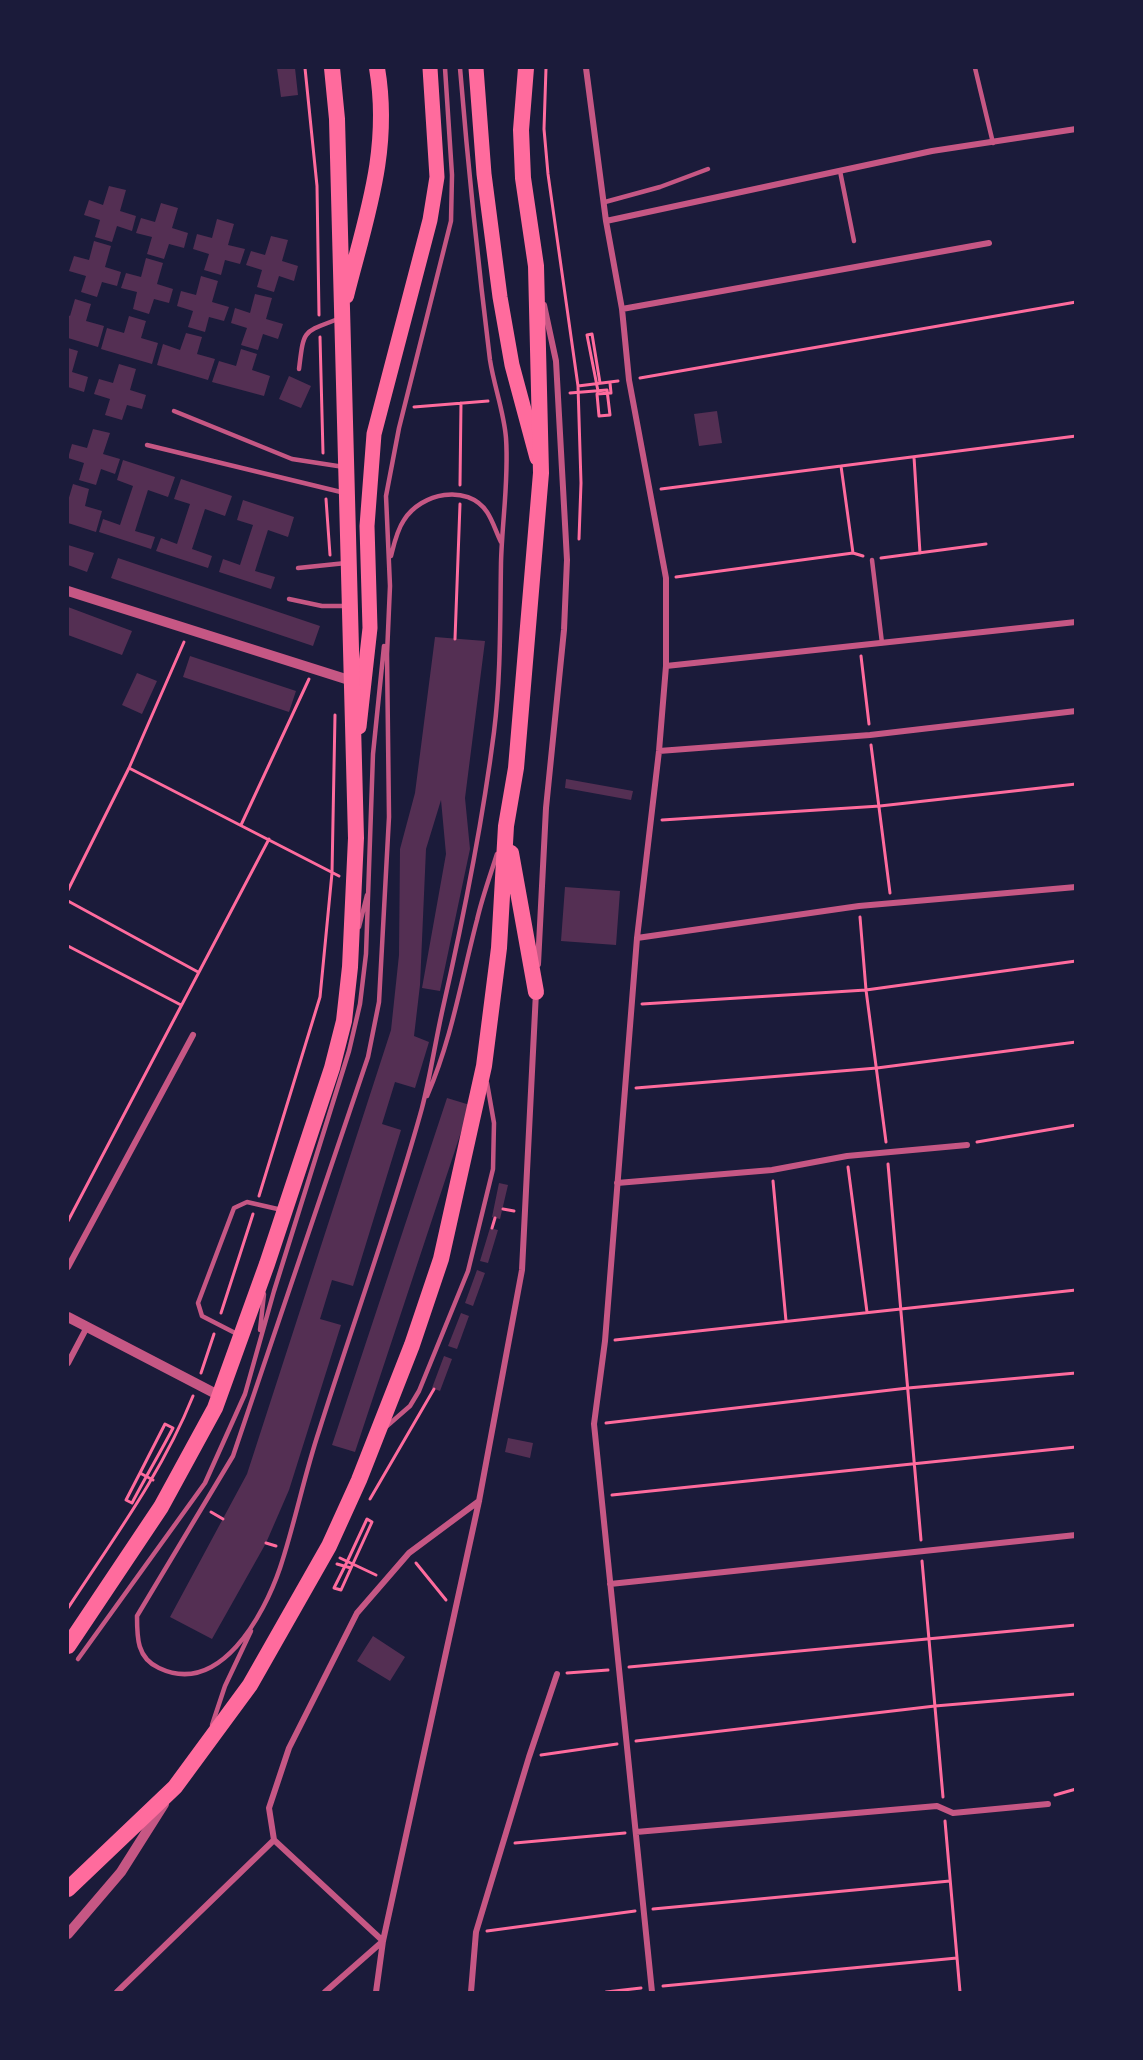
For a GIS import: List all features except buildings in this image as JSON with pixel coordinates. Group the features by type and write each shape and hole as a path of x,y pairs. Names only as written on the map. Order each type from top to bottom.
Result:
{"highway":[{"path":"73,1652 72,1635 161,1507 220,1396 285,1211 332,1068 344,1021 362,883 355,766 347,467 340,318 337,119 332,68"},
{"path":"340,318 381,151 382,119 377,68"},
{"path":"519,68 523,110"},
{"path":"68,1889 175,1787 250,1685 324,1555 376,1436 412,1345 441,1259 484,1066 499,948 506,826 516,768 541,473 536,266 523,178 523,110 526,68"},
{"path":"506,826 536,993"}],"main road":[{"path":"355,766 370,628 367,526 374,434 430,220 445,176 430,68"},
{"path":"476,68 476,175 512,365 541,473"}],"street":[{"path":"586,68 606,221 622,309 628,380 666,578 666,666 659,751 638,938 605,1341 594,1424 652,1990"},
{"path":"606,221 932,152 1076,129"},
{"path":"622,309 988,243"},
{"path":"376,1992 383,1941 479,1501 522,1270 546,808 564,630 567,560 556,361 536,266"},
{"path":"68,591 352,681"},
{"path":"666,666 1076,622"},
{"path":"659,751 870,735 1076,711"},
{"path":"638,938 859,906 1076,887"},
{"path":"68,1267 193,1035"},
{"path":"617,1184 772,1170 847,1156 968,1145"},
{"path":"68,1317 220,1396"},
{"path":"68,1363 87,1327"},
{"path":"383,1941 274,1840 269,1809 289,1748 357,1613 409,1553 479,1501"},
{"path":"610,1584 1076,1534"},
{"path":"471,1992 476,1932 529,1757 557,1674"},
{"path":"68,1934 121,1872 175,1787"},
{"path":"636,1832 944,1808 953,1813 1048,1804"},
{"path":"117,1992 274,1840"},
{"path":"325,1992 383,1941"}],"lane":[{"path":"254,1626 231,1652 213,1666 180,1676 149,1663 137,1644 137,1616 233,1456 368,1057 379,1002 389,817 390,562 386,496 399,428 451,221 445,176 445,68"},
{"path":"205,1748 225,1686 273,1588 289,1541 317,1434 389,1218 423,1104 465,913 494,729 502,544 506,505 506,436 491,366 476,175 460,68"},
{"path":"975,68 993,143"},
{"path":"605,202 660,187 708,169"},
{"path":"840,171 854,241"},
{"path":"299,369 303,338 309,330 340,318"},
{"path":"174,411 292,459 347,467"},
{"path":"147,445 347,494"},
{"path":"390,562 404,520 429,499 445,494 464,495 478,503 488,512 502,544"},
{"path":"872,560 882,643"},
{"path":"298,568 349,563"},
{"path":"289,599 322,606 350,606"},
{"path":"73,1652 205,1483 245,1394 349,1051 361,994 362,883 375,724 388,616"},
{"path":"423,1104 440,1065 460,999 477,919 506,826"},
{"path":"376,1436 410,1406 419,1391 468,1271 493,1169 494,1123 484,1066"},
{"path":"242,1336 216,1326 202,1316 198,1303 234,1208 240,1204 256,1203 285,1211"},
{"path":"259,1344 267,1264"}],"path":[{"path":"305,68 317,186 324,464"},
{"path":"546,68 544,129 548,174 578,386 628,380 1076,302"},
{"path":"598,391 587,335 592,334 600,383"},
{"path":"564,394 608,390 610,415 599,416 597,394 611,393 610,382"},
{"path":"413,408 495,400"},
{"path":"455,639 459,553 461,403"},
{"path":"649,491 1076,436"},
{"path":"914,457 920,553"},
{"path":"841,466 853,553"},
{"path":"326,489 330,564"},
{"path":"666,578 853,553 872,560 986,544"},
{"path":"68,890 129,768 190,630"},
{"path":"860,645 891,903"},
{"path":"241,825 313,670"},
{"path":"68,1608 154,1477 177,1436 198,1384 320,997 332,873 335,711"},
{"path":"129,768 332,873 362,883"},
{"path":"650,821 880,806 1076,784"},
{"path":"68,1221 269,839"},
{"path":"68,901 198,972"},
{"path":"859,906 866,990 887,1153 960,1992"},
{"path":"68,946 181,1005"},
{"path":"634,1004 866,990 1076,961"},
{"path":"625,1089 877,1068 1076,1042"},
{"path":"968,1145 982,1140 1076,1125"},
{"path":"847,1156 867,1313"},
{"path":"772,1170 786,1321"},
{"path":"492,1228 495,1218"},
{"path":"605,1341 1076,1290"},
{"path":"594,1424 1076,1373"},
{"path":"370,1500 434,1389"},
{"path":"601,1496 1076,1447"},
{"path":"140,1473 126,1500 132,1503 153,1467"},
{"path":"148,1474 154,1477"},
{"path":"344,1550 339,1559 347,1560 385,1579"},
{"path":"347,1560 334,1588 341,1590 351,1568"},
{"path":"413,1560 448,1603 456,1605"},
{"path":"557,1674 1076,1625"},
{"path":"529,1757 627,1742 935,1706 1076,1694"},
{"path":"1048,1804 1056,1794 1076,1790"},
{"path":"502,1843 636,1832"},
{"path":"476,1932 644,1910 950,1881"},
{"path":"606,1992 652,1990 957,1958"}]}
